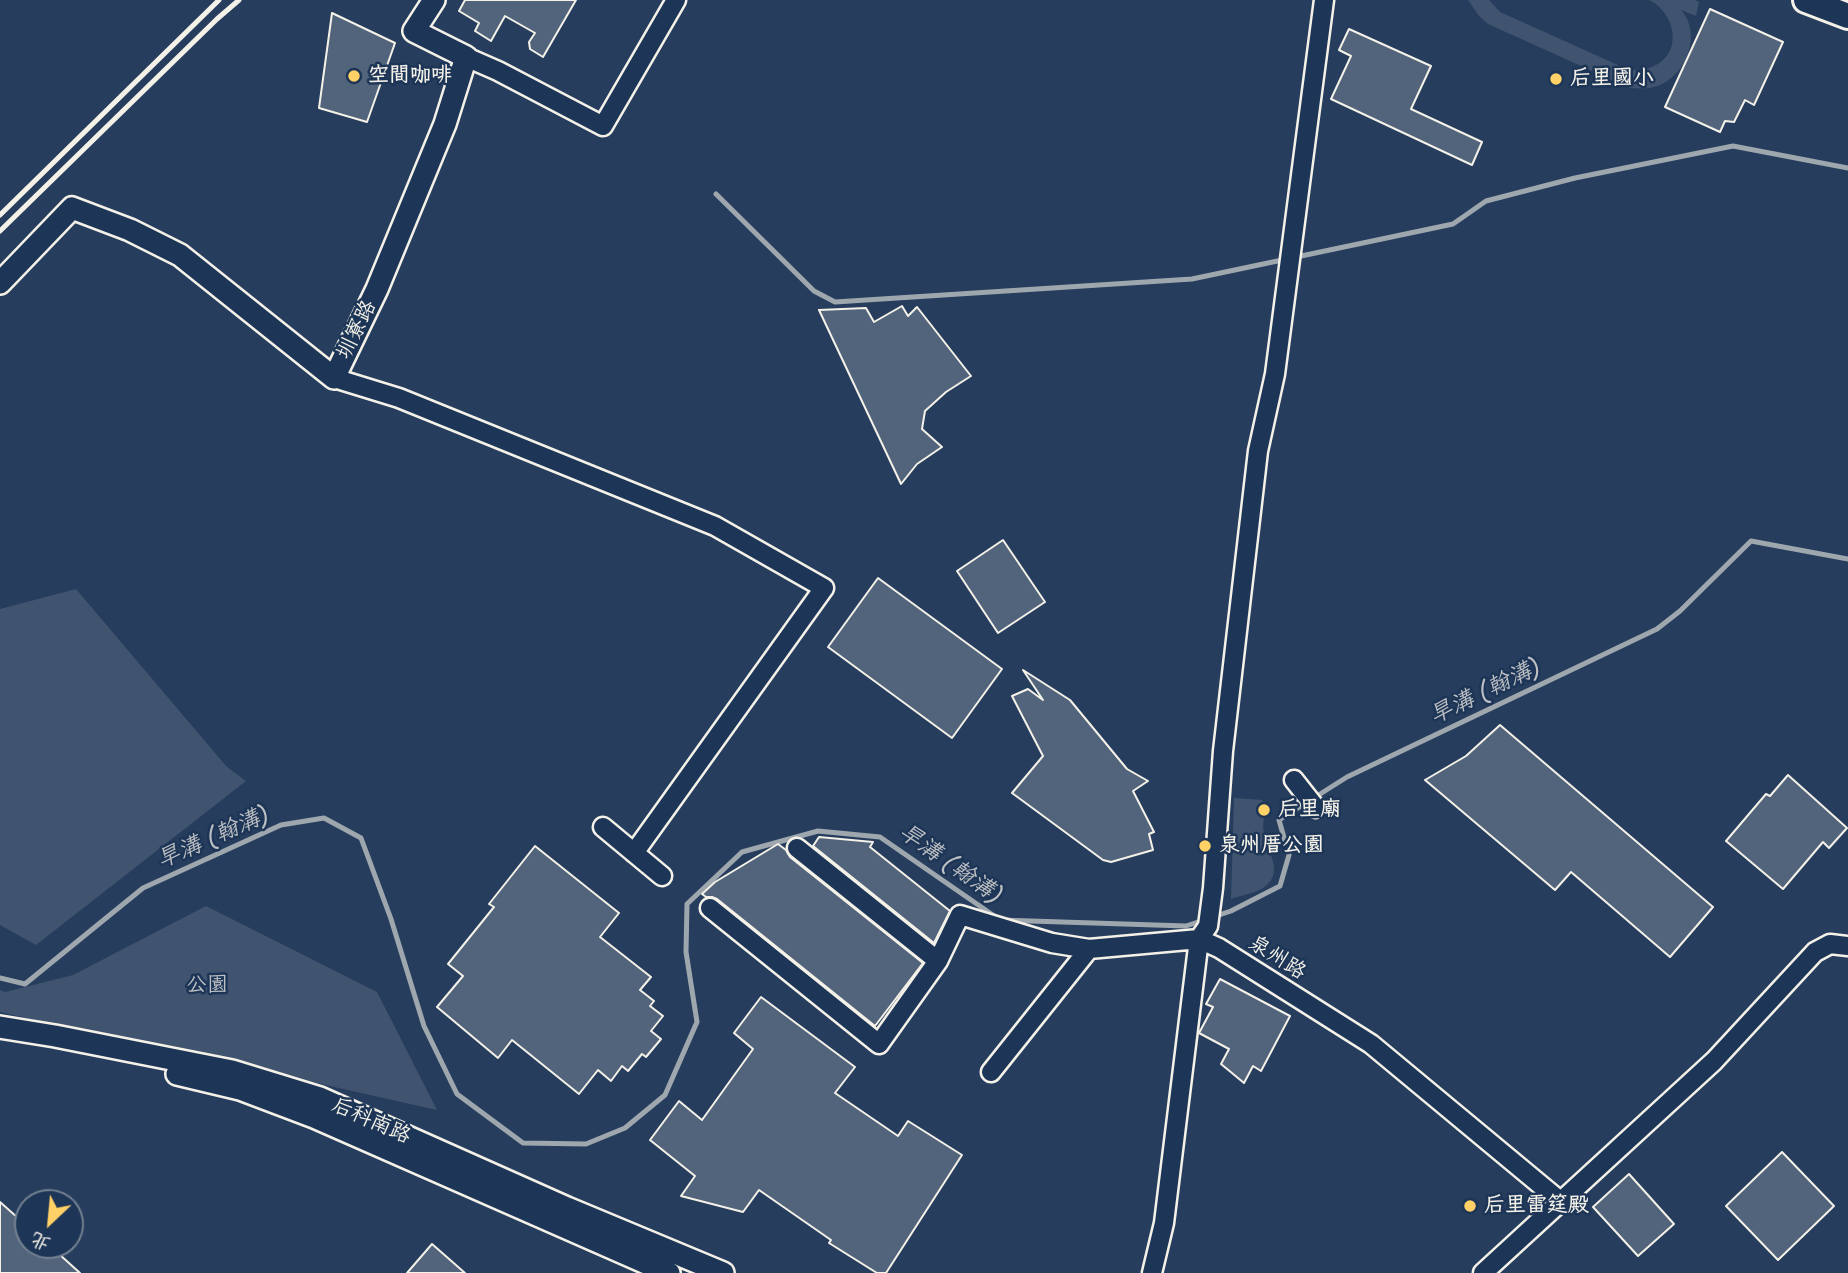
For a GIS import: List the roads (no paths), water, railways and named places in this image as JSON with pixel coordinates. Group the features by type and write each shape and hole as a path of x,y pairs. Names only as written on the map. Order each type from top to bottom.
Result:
{"main road":[{"path":"1805,0 1848,16"}],"street":[{"path":"434,0 414,31 603,126 676,0"},
{"path":"1152,1273 1164,1223 1215,863 1223,751 1258,451 1275,374 1324,0"},
{"name":"圳寮路","path":"0,284 72,208 130,230 180,255 334,378 377,289 445,124 466,57"},
{"path":"334,378 399,398 715,526 824,588 634,853"},
{"path":"1294,780 1315,807"},
{"path":"603,827 662,876"},
{"path":"797,848 938,961"},
{"path":"710,908 879,1044 938,961 960,915 1052,943 1089,949 1206,925"},
{"name":"泉州路","path":"1206,925 1219,947 1371,1044 1560,1201"},
{"path":"1483,1273 1714,1061 1815,952 1830,944 1848,946"},
{"path":"991,1073 1089,949"},
{"name":"后科南路","path":"0,1027 232,1071 320,1098 567,1208 723,1273"},
{"name":"后科南路","path":"0,1040 150,1067 240,1089 314,1117 669,1273"}],"waterway":[{"path":"716,194 814,291 835,302 1192,279 1453,224 1486,201 1575,178 1733,146 1848,168"},
{"name":"旱溝 (翰溝)","path":"0,978 25,984 143,888 281,825 324,818 361,838 391,919 424,1026 457,1094 523,1143 586,1144 625,1128 665,1095 697,1022 686,952 687,904 742,852 818,831 880,837 1000,920 1186,926 1231,911 1280,886 1289,855 1279,820 1347,777 1657,629 1680,611 1751,541 1848,559"}],"railway":[{"path":"0,215 219,0"},
{"path":"0,231 239,0"}],"place":[{"name":"空間咖啡","path":"354,76"},
{"name":"后里國小","path":"1556,79"},
{"name":"后里廟","path":"1264,810"},
{"name":"泉州厝公園","path":"1205,846"},
{"name":"后里雷筳殿","path":"1470,1206"}],"park label":[{"name":"公園","path":"207,986"}]}
